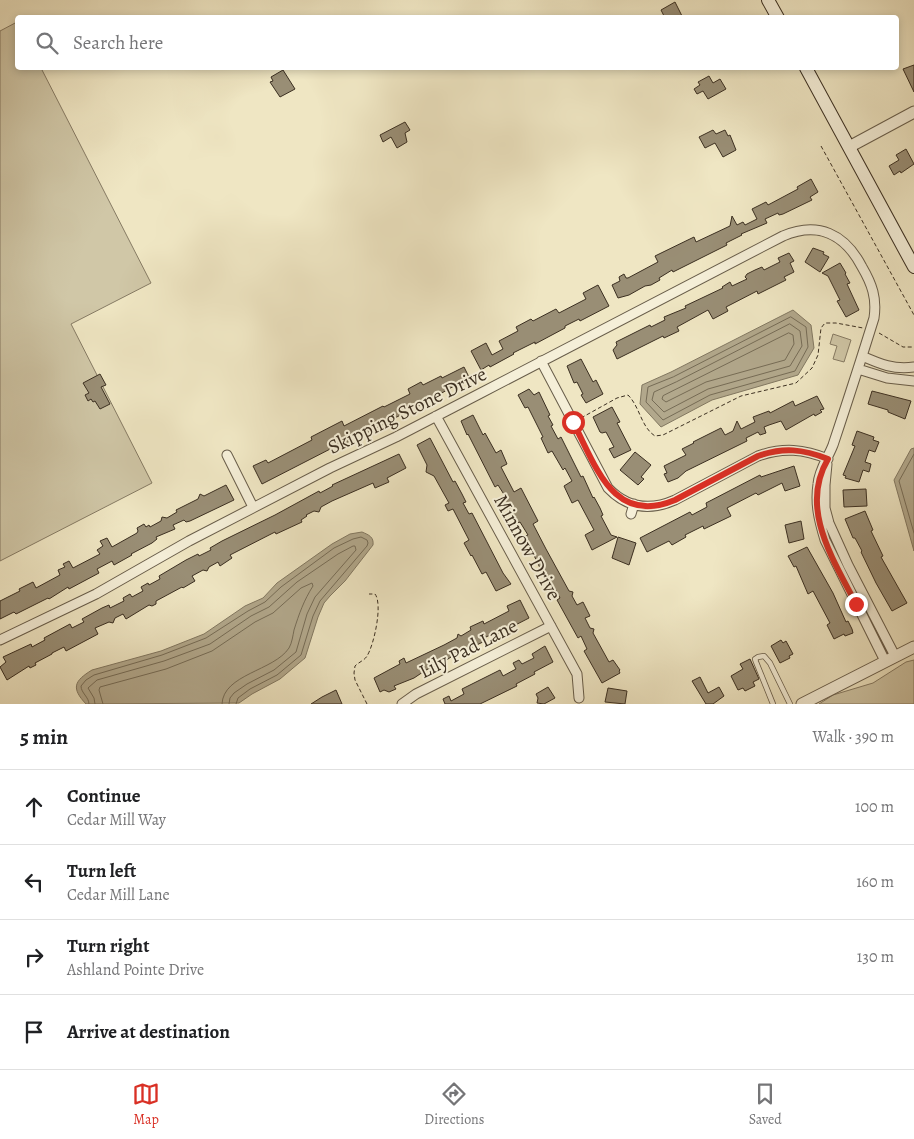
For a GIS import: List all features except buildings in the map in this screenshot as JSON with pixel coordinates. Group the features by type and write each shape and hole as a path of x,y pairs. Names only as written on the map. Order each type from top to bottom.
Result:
{"main road":[{"path":"768,0 776,15"},
{"path":"807,70 914,267"}],"street":[{"path":"849,147 914,112"},
{"name":"Skipping Stone Drive","path":"0,640 96,594 188,541 253,507 436,416 794,231 807,229 833,234 852,249 871,282 876,305 870,330"},
{"path":"870,330 828,459 821,471 816,504 825,540 856,604 890,658"},
{"path":"862,356 887,367 914,367"},
{"path":"541,361 608,488 618,498 634,504 652,507 662,506 758,456 770,452 796,449 828,459"},
{"path":"895,380 897,368"},
{"path":"858,369 895,380 914,381"},
{"name":"Minnow Drive","path":"436,416 577,674 580,698"},
{"path":"227,455 253,507"},
{"path":"828,459 825,485 829,523 866,599 890,658"},
{"path":"631,514 634,504"},
{"path":"856,604 866,599"},
{"name":"Lily Pad Lane","path":"402,704 416,694 551,626"},
{"path":"802,704 914,646"}],"lane":[{"path":"773,704 755,659 758,657 764,656 770,663 790,704"}],"path":[{"path":"821,146 914,315"},
{"path":"573,422 617,398 628,395 648,432 655,436 663,435 741,396 796,382 812,368 818,355 821,328 825,323 836,322 870,330 885,336 903,347 914,347"},
{"path":"367,704 355,680 354,673 355,666 367,656 378,622 378,598 375,594 369,594"}],"shaded area":[{"path":"15,23 15,70 42,70 151,283 71,324 152,483 0,561 0,31"},
{"path":"833,334 851,340 844,362 833,359 837,346 830,344"},
{"path":"914,660 914,704 819,704 833,695 873,683 906,662"}],"water":[{"path":"793,310 811,325 814,348 798,375 712,400 661,427 640,404 642,385"},
{"path":"914,448 914,551 894,480 911,449"},
{"path":"362,532 372,538 373,545 345,581 324,603 305,658 280,679 239,703 86,704 78,693 78,681 92,670 161,651 204,634 245,606 263,598 277,583 332,544 350,534"}],"route":[{"path":"573,422 608,488 618,498 634,504 652,507 662,506 675,500 758,456 770,452 782,449 796,449 828,459 818,481 816,504 819,520 825,540 856,604"}]}
